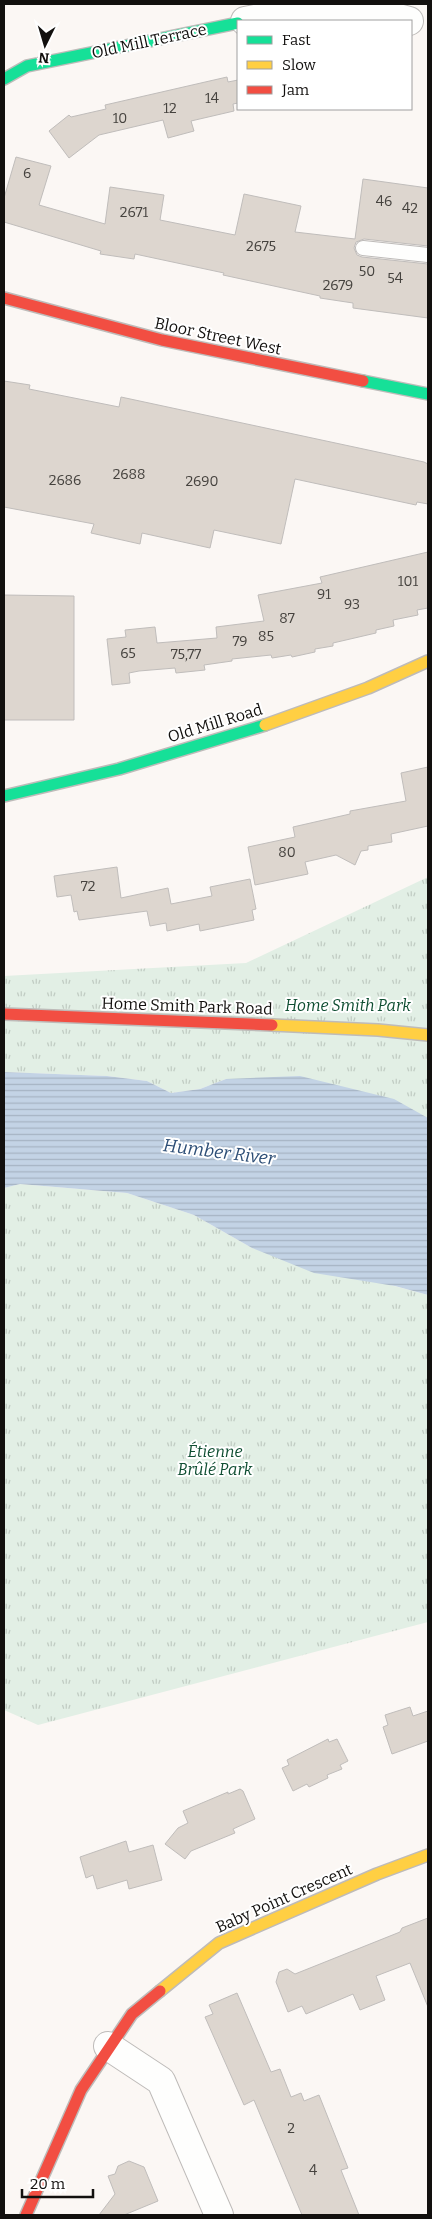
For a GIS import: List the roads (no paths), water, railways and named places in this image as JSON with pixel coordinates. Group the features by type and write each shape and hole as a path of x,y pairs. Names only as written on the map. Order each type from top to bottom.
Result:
{"street":[{"path":"250,20 312,8 367,6 405,20"},
{"name":"Old Mill Terrace","path":"4,79 27,66 237,23"},
{"path":"412,23 428,27"},
{"name":"Bloor Street West","path":"4,298 117,331 428,394"},
{"name":"Old Mill Road","path":"4,796 170,754 254,730 342,698 428,660"},
{"name":"Home Smith Park Road","path":"4,1014 378,1030 428,1035"},
{"name":"Baby Point Crescent","path":"26,2215 80,2090 108,2046 132,2014 219,1943 377,1874 428,1855"},
{"path":"108,2046 161,2081 219,2215"}],"lane":[{"path":"363,248 428,255"}],"water":[{"name":"Humber River","path":"4,1072 107,1076 147,1081 171,1093 200,1089 226,1079 300,1076 394,1099 428,1118 428,1295 395,1286 314,1273 252,1248 194,1215 127,1193 20,1184 4,1188"}],"park label":[{"name":"Home Smith Park","path":"348,1005"},
{"name":"Étienne Brûlé Park","path":"215,1460"}]}
